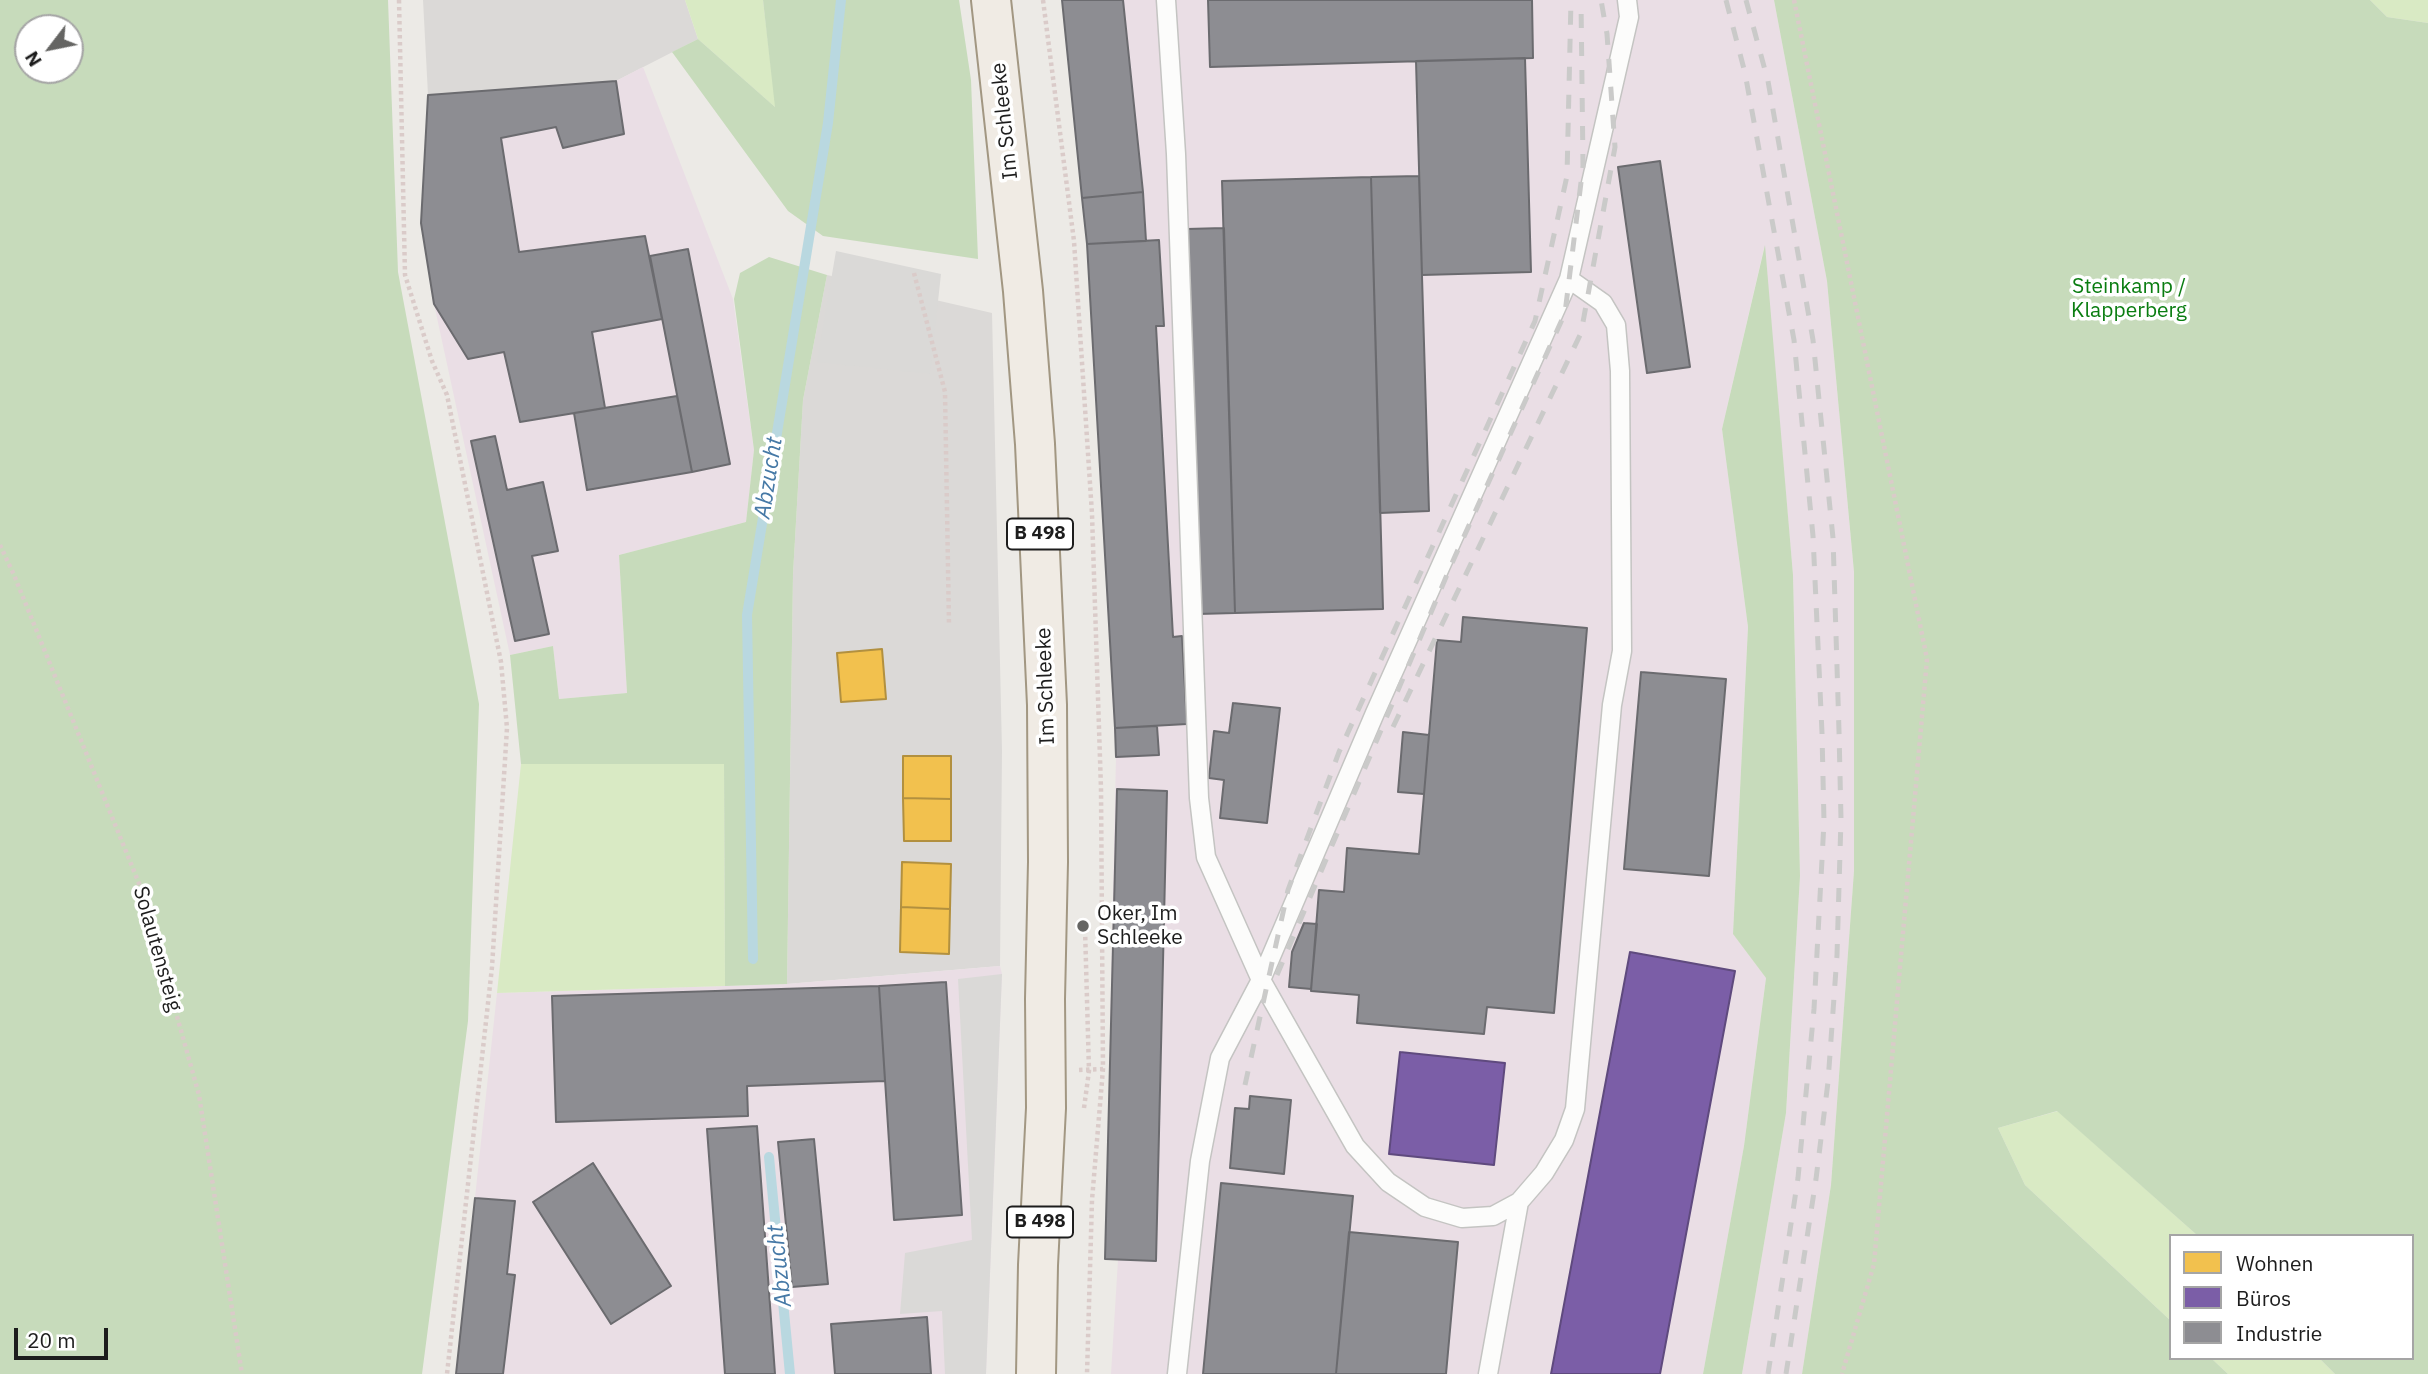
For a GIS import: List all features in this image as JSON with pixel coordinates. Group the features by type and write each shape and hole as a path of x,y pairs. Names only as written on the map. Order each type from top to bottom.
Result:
{"main road":[{"name":"Im Schleeke","path":"992,0 1023,291 1036,471 1047,705 1046,1108 1036,1374"}],"lane":[{"path":"1166,0 1176,154 1199,798 1206,857 1261,980 1355,1146 1388,1182 1425,1206 1462,1218 1493,1216 1520,1202 1551,1162 1564,1140 1574,1110 1612,705 1622,651 1620,371 1616,325 1603,303 1569,279"},
{"path":"1177,1374 1200,1161 1220,1058 1261,980 1375,713 1569,279 1629,17 1627,0"},
{"path":"1488,1374 1520,1202"}],"path":[{"path":"400,0 405,275 432,360 447,395 500,662 507,728 492,967 447,1374"},
{"path":"1043,0 1074,241 1092,514 1101,789 1103,1069 1092,1200 1087,1374"},
{"path":"1794,0 1927,659 1874,1264 1842,1374"},
{"path":"914,273 945,391 949,625"},
{"name":"Solautensteig","path":"0,545 142,891 199,1095 242,1374"}],"shaded area":[{"path":"423,0 685,0 698,39 616,81 428,95"},
{"path":"1062,0 1774,0 1827,281 1854,572 1854,871 1831,1185 1802,1374 1742,1374 1786,1113 1800,876 1793,575 1764,248 1722,429 1748,627 1733,934 1766,978 1744,1146 1703,1374 1111,1374 1118,1260 1105,1259 1116,757 1087,244"},
{"path":"643,67 733,299 754,450 746,522 619,555 627,693 559,699 553,646 510,655 434,304 421,223 428,95 616,81"},
{"path":"836,251 941,274 930,374 817,362"},
{"path":"827,275 992,313 1002,751 1000,966 787,984 793,574 803,400"},
{"path":"1000,966 1002,974 986,1374 456,1374 497,993 787,984"},
{"path":"1002,974 986,1374 945,1374 942,1311 900,1314 905,1253 972,1240 958,979"}],"green space":[{"path":"0,0 388,0 398,272 479,704 468,1021 422,1374 0,1374"},
{"path":"685,0 763,0 776,108 698,39"},
{"path":"763,0 959,0 971,80 978,259 823,236 788,211 672,52 698,39 775,107"},
{"name":"Steinkamp / Klapperberg","path":"1774,0 2370,0 2387,17 2428,23 2428,1374 2335,1374 2321,1360 2414,1360 2414,1234 2196,1234 2057,1111 1998,1128 2025,1185 2169,1319 2169,1360 2213,1360 2228,1374 1802,1374 1831,1185 1854,871 1854,572 1827,281"},
{"path":"2370,0 2428,0 2428,23 2387,17"},
{"path":"1765,245 1793,575 1800,876 1786,1113 1742,1374 1703,1374 1744,1146 1766,978 1733,934 1748,627 1722,429"},
{"path":"769,257 827,275 803,400 793,574 787,984 725,986 724,764 521,764 510,655 553,646 559,699 627,693 619,555 746,522 754,450 734,299 740,273"},
{"path":"521,764 724,764 725,986 497,993"},
{"path":"2058,1111 2196,1234 2169,1234 2169,1319 2025,1185 1998,1128"},
{"path":"2213,1360 2321,1360 2335,1374 2228,1374"}],"building: Wohnen":[{"path":"882,649 886,699 841,702 837,653"},
{"path":"903,756 951,756 951,799 903,798"},
{"path":"903,798 951,799 951,841 904,841"},
{"path":"902,862 951,864 950,909 901,907"},
{"path":"901,907 950,909 949,954 900,952"}],"building: Büros":[{"path":"1630,952 1735,971 1660,1374 1551,1374"},
{"path":"1400,1052 1505,1063 1494,1165 1389,1154"}],"building: Industrie":[{"path":"1062,0 1123,0 1143,192 1082,198"},
{"path":"1208,0 1532,0 1533,58 1210,67"},
{"path":"1525,58 1531,272 1422,275 1416,61"},
{"path":"616,81 624,134 563,148 556,127 501,138 519,252 645,236 662,319 592,332 605,408 520,422 504,352 468,359 434,304 421,223 428,95"},
{"path":"1660,161 1690,367 1647,373 1618,167"},
{"path":"1419,176 1429,511 1380,513 1371,177"},
{"path":"1371,177 1383,609 1235,613 1222,181"},
{"path":"1143,192 1146,241 1087,244 1082,198"},
{"path":"1224,228 1235,613 1198,614 1187,229"},
{"path":"1159,240 1164,326 1156,326 1173,637 1182,636 1187,724 1115,728 1087,244"},
{"path":"688,249 730,464 692,472 650,256"},
{"path":"677,396 692,472 587,490 574,413"},
{"path":"495,436 507,490 543,482 558,551 532,556 549,634 515,641 471,441"},
{"path":"1463,617 1587,628 1554,1013 1487,1007 1484,1034 1357,1023 1359,995 1311,991 1319,890 1344,892 1347,848 1419,854 1437,640 1461,642"},
{"path":"1641,672 1726,679 1709,876 1624,869"},
{"path":"1233,703 1280,708 1267,823 1220,818 1224,780 1209,778 1214,731 1229,733"},
{"path":"1157,726 1159,755 1116,757 1115,728"},
{"path":"1403,732 1429,735 1424,794 1398,792"},
{"path":"1117,789 1167,791 1156,1261 1105,1259"},
{"path":"1304,923 1317,924 1311,989 1289,987 1292,952"},
{"path":"946,982 962,1215 894,1220 879,986"},
{"path":"879,986 885,1081 747,1086 748,1116 556,1122 552,996"},
{"path":"1250,1096 1291,1100 1284,1174 1230,1168 1235,1108 1249,1109"},
{"path":"757,1126 775,1374 725,1374 707,1129"},
{"path":"814,1139 828,1284 792,1287 778,1142"},
{"path":"593,1163 671,1286 611,1324 533,1202"},
{"path":"1221,1183 1353,1196 1336,1374 1203,1374"},
{"path":"475,1198 515,1201 507,1274 515,1275 503,1374 456,1374"},
{"path":"1349,1232 1458,1242 1446,1374 1336,1374"},
{"path":"927,1317 931,1374 835,1374 831,1324"}],"waterway":[{"name":"Abzucht","path":"753,959 747,615 828,123 841,0"},
{"name":"Abzucht","path":"769,1157 790,1374"}],"railway":[{"path":"1245,1085 1288,890 1339,752 1535,321 1567,176 1571,0"},
{"path":"1277,975 1452,563 1565,313 1583,166 1581,0"},
{"path":"1393,727 1581,333 1615,147 1607,34 1601,0"},
{"path":"1726,0 1745,73 1794,340 1813,536 1822,733 1824,822 1814,1009 1798,1178 1768,1374"},
{"path":"1746,0 1768,81 1813,340 1833,538 1839,731 1841,819 1837,955 1828,1082 1786,1374"}],"place":[{"name":"Oker, Im Schleeke","path":"1083,926"}]}
